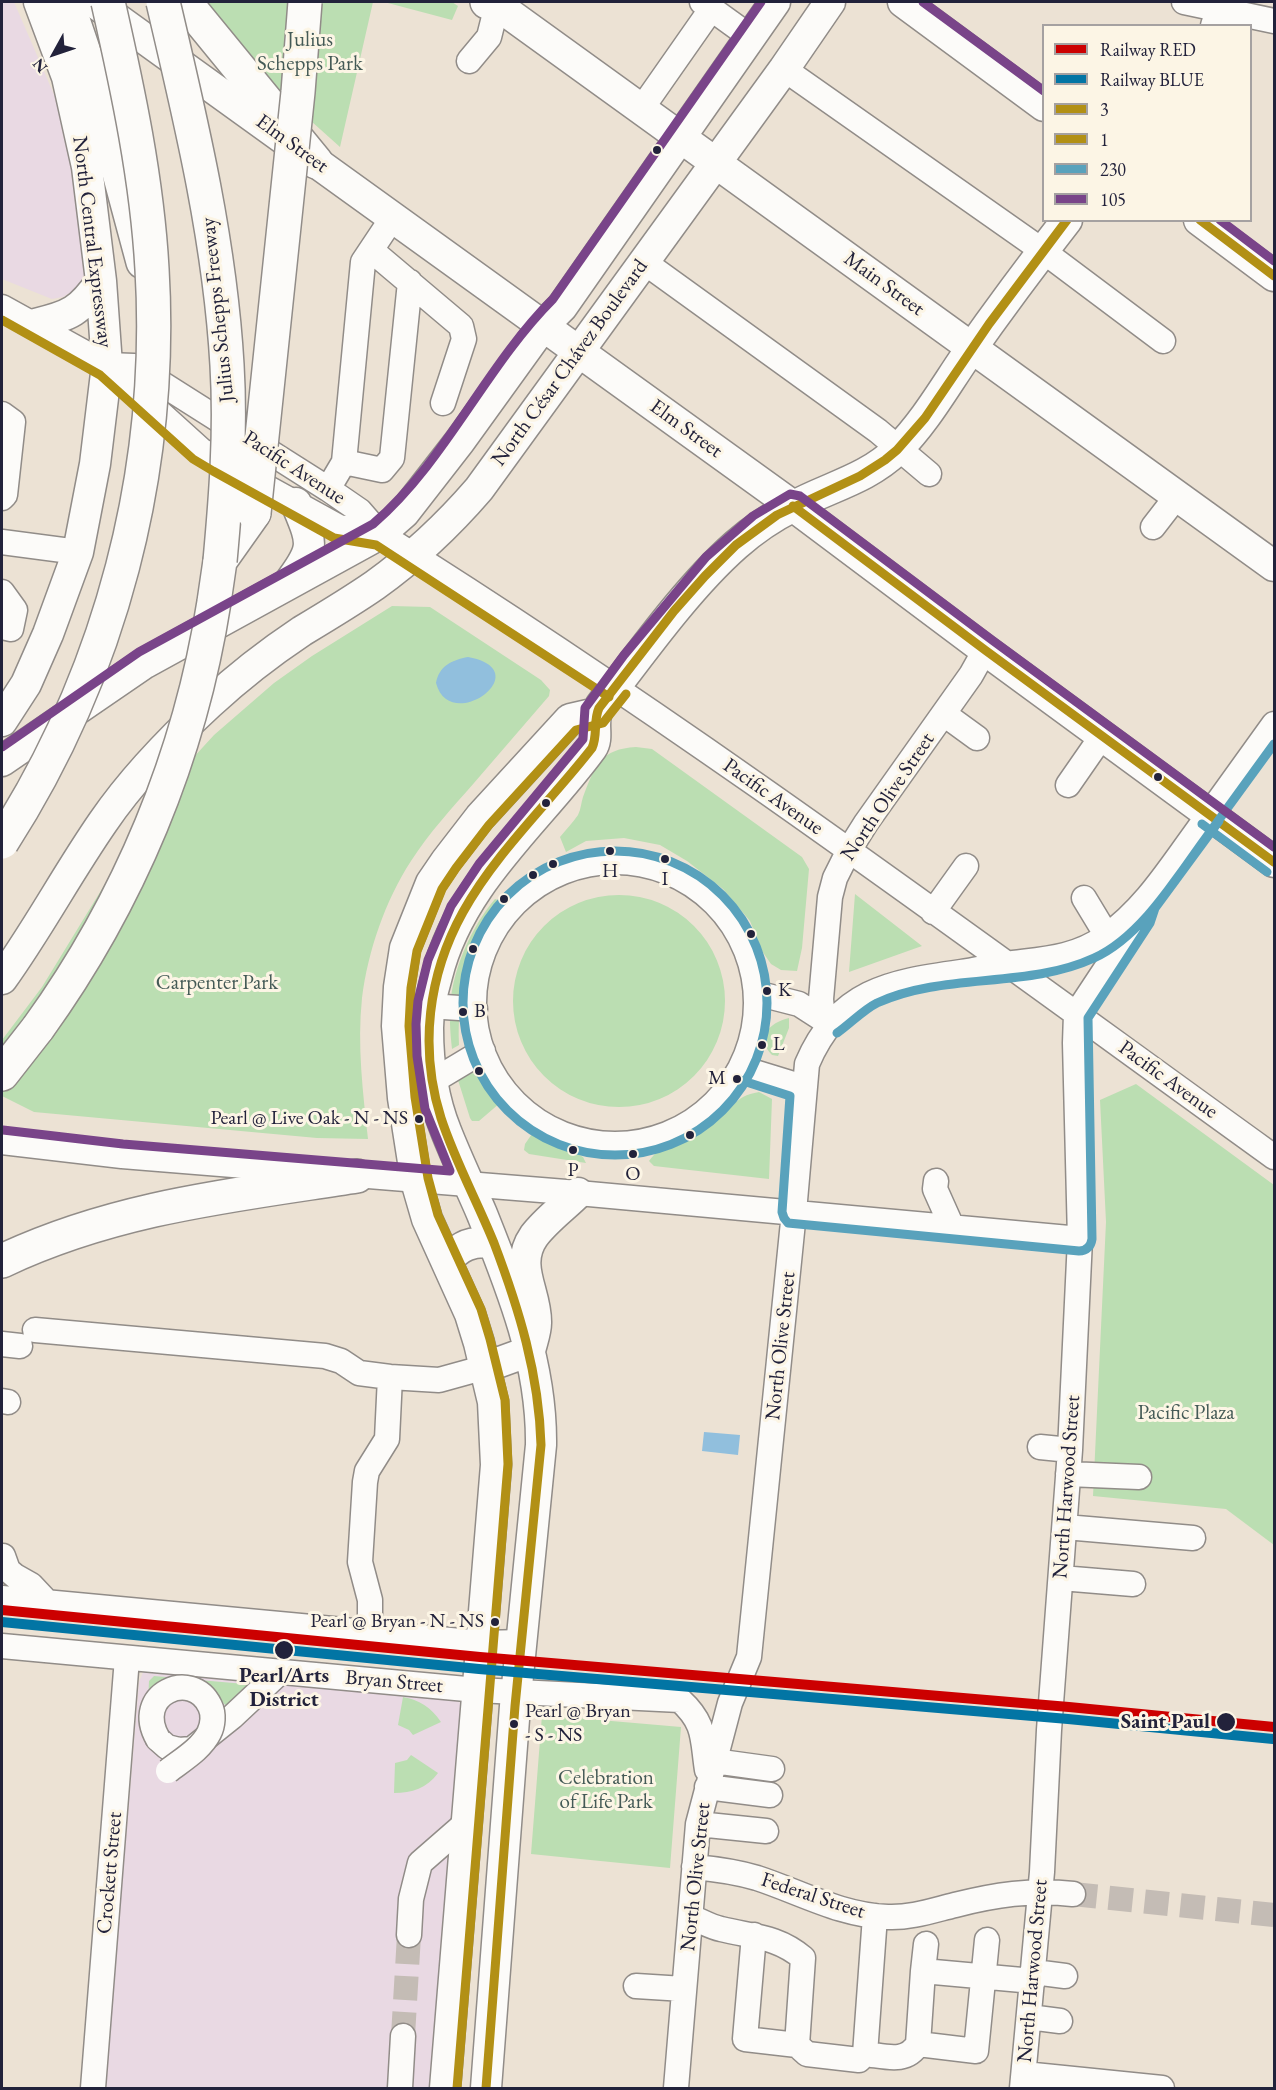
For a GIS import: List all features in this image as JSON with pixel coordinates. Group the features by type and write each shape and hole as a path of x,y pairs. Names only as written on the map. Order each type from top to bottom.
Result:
{"highway":[{"path":"67,2 97,91 154,304"},
{"path":"2,842 31,794 63,733 88,675 110,612 129,544 142,474 152,383 154,304 150,242 142,172 108,2"},
{"name":"Julius Schepps Freeway","path":"2,1074 74,977 107,920 151,827 175,761 195,693 210,627 220,561 228,439 224,331 217,264 203,185 163,2"},
{"path":"185,2 316,162"},
{"path":"220,561 254,513 298,92 305,2"},
{"path":"2,1058 38,1028"},
{"path":"2,1261 41,1242 164,1206 357,1176"}],"main road":[{"name":"North Central Expressway","path":"2,721 26,684 52,624 78,552 95,464 107,365 101,282 87,167 67,77 39,2"},
{"name":"Elm Street","path":"94,2 793,506 1275,862"},
{"name":"North César Chávez Boulevard","path":"380,534 404,513 460,441 543,326 562,307 749,36 775,2"},
{"name":"North César Chávez Boulevard","path":"413,555 443,528 478,489 717,162 830,2"},
{"path":"903,2 1042,105"},
{"name":"Main Street","path":"492,3 681,136 1275,566"},
{"path":"486,2088 517,1693 541,1445 541,1413 530,1351 514,1298 437,1106 428,1034 430,1003 440,963 462,911 488,872 595,744 596,713 715,565 760,526 793,506 850,483 883,462 898,448 928,413 972,348 1065,222"},
{"path":"1202,222 1275,276"},
{"path":"35,324 50,321 80,308 101,282"},
{"path":"287,586 307,558 310,548 309,538 296,503"},
{"path":"2,761 145,663 380,534"},
{"path":"256,665 260,649 276,631 357,579 380,534"},
{"path":"2,979 91,839 125,792 175,736 256,665 378,583 413,555"},
{"path":"445,2088 496,1455 493,1402 486,1367 470,1314 427,1220 416,1180 403,1098 397,1026 399,987 409,937 431,883 446,861 480,818 570,719 596,713"},
{"path":"530,1351 536,1323 524,1267 526,1258 534,1236 578,1193"},
{"path":"447,1262 452,1254 468,1244 485,1242 493,1244"},
{"path":"486,1367 530,1351"},
{"path":"450,2030 465,2069 463,2088"}],"street":[{"path":"1184,2 1220,12 1275,21"},
{"path":"469,61 489,37 492,3"},
{"path":"642,108 707,5 749,36"},
{"path":"784,69 1043,251 1163,341"},
{"path":"328,489 344,462 363,262 393,217"},
{"path":"371,250 461,326 464,339 443,403"},
{"path":"644,262 878,431 929,474"},
{"path":"344,462 382,470 392,458 410,282"},
{"name":"Pacific Avenue","path":"2,307 107,365 201,450 339,527 380,534"},
{"name":"Pacific Avenue","path":"107,365 134,366 328,489 360,511 380,534 616,687 849,850 1275,1157"},
{"path":"2,414 12,422 5,495 2,498"},
{"path":"1153,527 1177,496"},
{"path":"2,542 78,552"},
{"path":"2,591 15,610 11,628 2,627"},
{"name":"North Olive Street","path":"676,2088 698,1824 730,1703 749,1657 794,1212 803,1088 807,1064 816,1042 830,1023 822,1010 821,999 830,897 835,878 849,850 971,675 985,650"},
{"path":"944,714 977,738"},
{"path":"756,993 799,1004 830,1023 868,994 887,986 920,977 1055,959 1090,947 1107,936 1144,903 1275,724"},
{"path":"1068,785 1102,736"},
{"path":"611,862 656,868 684,880 709,898 727,918 742,941 751,966 756,993 756,1019 750,1044 741,1068 726,1092 706,1112 682,1127 657,1138 629,1144 601,1143 564,1134 524,1111 493,1072 483,1051 477,1030 475,1009 477,980 484,951 498,925 516,902 539,884 566,871 596,863 611,862"},
{"path":"933,912 966,866"},
{"path":"1084,898 1107,936"},
{"path":"1076,1014 1140,916 1144,903"},
{"path":"430,1003 444,1007 475,1009"},
{"name":"North Harwood Street","path":"1023,2081 1040,1892 1049,1730 1070,1450 1080,1239 1076,1014"},
{"path":"433,1081 483,1051"},
{"path":"741,1068 803,1088"},
{"path":"2,1142 122,1156 578,1193 1080,1239"},
{"path":"922,1224 931,1180 952,1227"},
{"path":"19,1340 325,1356 341,1361 359,1373 440,1380 486,1367"},
{"path":"370,1632 370,1600 360,1562 365,1482 367,1471 387,1438 390,1377"},
{"path":"1040,1446 1070,1450"},
{"path":"1068,1474 1139,1478"},
{"path":"1065,1527 1193,1538"},
{"path":"3,1556 8,1570 37,1590 47,1602"},
{"path":"1061,1578 1133,1584"},
{"path":"2,1598 482,1643 522,1642"},
{"name":"Bryan Street","path":"2,1646 477,1690 680,1700 693,1712 701,1728 710,1776"},
{"name":"Crockett Street","path":"93,2088 127,1659"},
{"path":"168,1771 200,1745 210,1732 213,1721 211,1708 205,1698 195,1690 184,1687 171,1689 161,1695 154,1704 150,1716 152,1728 158,1739 167,1747 179,1750 192,1749 232,1717 280,1672"},
{"path":"710,1776 772,1769"},
{"path":"710,1776 770,1795"},
{"path":"409,1935 411,1899 420,1863 467,1822"},
{"path":"698,1824 766,1831"},
{"name":"Federal Street","path":"694,1867 720,1869 746,1875 836,1907 874,1916 906,1916 1004,1893 1073,1894"},
{"path":"754,1935 745,2039 797,2045 807,2054 860,2060 865,2054 874,1916"},
{"path":"690,1917 720,1929 754,1935 791,1948 803,1958 797,2045"},
{"path":"918,2044 976,2050 987,1940"},
{"path":"865,2054 902,2057 914,2051 918,2044 926,1944"},
{"path":"923,1971 983,1978 1065,1976"},
{"path":"636,1986 684,1989"},
{"path":"1029,2017 1060,2021"},
{"path":"400,2088 403,2036"},
{"path":"1023,2081 1162,2088"}],"shaded area":[{"path":"2,2 14,2 55,97 77,191 85,273 78,288 63,297 52,299 2,279"},
{"path":"144,1670 457,1697 462,1708 432,2088 105,2088 139,1682"}],"green space":[{"name":"Julius Schepps Park","path":"199,2 373,2 340,147 273,87"},
{"name":"Julius Schepps Park","path":"384,2 452,2 458,6 452,20"},
{"name":"Carpenter Park","path":"392,606 430,607 541,680 550,690 549,696 425,841 402,876 379,927 365,980 360,1033 368,1139 317,1138 34,1112 2,1096 2,1040 42,987 160,794 214,735 274,683 312,656"},
{"path":"624,748 652,749 802,857 809,869 802,948 797,971 781,970 771,964 762,951 750,921 723,889 687,861 660,845 624,838 586,841 566,852 560,837 578,815 591,776 596,768 607,755"},
{"path":"855,894 922,946 849,972"},
{"path":"609,895 629,895 650,899 669,907 694,926 707,942 717,960 723,980 725,1001 723,1022 717,1042 707,1060 694,1076 669,1095 650,1103 629,1107 609,1107 588,1103 569,1095 537,1068 525,1051 517,1032 513,1011 513,991 517,970 525,951 552,919 569,907 588,899"},
{"path":"495,899 504,902 492,917 473,951 460,1006 459,1045 452,1049 450,1003 453,984 461,957 473,932"},
{"path":"789,1018 789,1028 778,1056 772,1055 765,1042 767,1032 776,1023"},
{"path":"472,1073 491,1084 500,1103 479,1121 472,1121 470,1118 458,1080"},
{"name":"Pacific Plaza","path":"1136,1084 1274,1185 1274,1545 1226,1509 1093,1496 1106,1222 1100,1100"},
{"path":"759,1092 772,1099 769,1179 654,1166 649,1161 670,1143 713,1123 738,1100"},
{"path":"534,1131 583,1157 586,1163 529,1154 524,1150 525,1144"},
{"path":"154,1676 256,1685 230,1710 210,1689 148,1703 149,1681"},
{"path":"403,1697 424,1705 441,1722 413,1735 409,1730 398,1725"},
{"name":"Celebration of Life Park","path":"542,1715 681,1727 670,1868 531,1854"},
{"path":"411,1755 438,1773 419,1789 394,1793 395,1763 407,1760"}],"water":[{"path":"468,657 488,664 495,674 493,685 484,695 471,701 457,703 444,698 436,683 440,672 447,665"},
{"path":"704,1432 740,1435 738,1455 702,1451"}],"tunnel":[{"path":"1073,1894 1274,1915"},
{"path":"403,2036 409,1935"}],"rail line":[{"name":"RED","path":"2,1610 480,1657 1069,1707 1274,1727"},
{"name":"BLUE","path":"2,1622 479,1669 1068,1719 1273,1739"}],"transit line":[{"name":"105","path":"2,747 139,652 373,524 399,499 444,443 506,354 553,299 761,2"},
{"name":"105","path":"923,2 1042,90"},
{"name":"3","path":"486,2088 515,1706 541,1445 532,1367 512,1292 494,1243 459,1165 441,1118 434,1092 429,1039 435,986 442,961 451,936 477,890 508,848 592,748 599,708 674,611 736,545 777,515 860,476 897,450 925,418 989,324 1066,222"},
{"name":"3","path":"1203,222 1274,276"},
{"name":"105","path":"1223,222 1274,261"},
{"name":"1","path":"2,320 100,375 193,459 334,538 376,545 609,697"},
{"name":"105","path":"3,1130 123,1144 450,1171 425,1109 417,1056 416,1024 418,1001 428,960 451,906 479,864 583,739 585,708 624,655 706,557 753,516 790,494 800,496 1274,847"},
{"name":"3","path":"793,506 1274,862"},
{"name":"1","path":"457,2088 508,1464 505,1400 490,1339 481,1309 438,1215 428,1178 415,1097 409,1026 411,988 417,951 442,889 456,868 489,825 576,730 603,723 626,694"},
{"name":"230","path":"837,1033 872,1006 903,993 958,983 1041,974 1068,968 1110,949 1126,937 1154,908 1274,744"},
{"name":"230","path":"737,1079 790,1096 782,1212 788,1223 1079,1251 1086,1249 1090,1246 1092,1239 1088,1018 1150,923 1155,908 1219,821"},
{"name":"230","path":"1202,824 1267,872"},
{"name":"230","path":"600,851 630,851 659,857 687,869 712,885 733,906 749,931 761,959 767,988 767,1003 767,1018 756,1061 742,1088 723,1111 700,1130 673,1144 630,1155 600,1155 571,1149 543,1137 518,1121 497,1100 481,1075 469,1047 463,1018 463,988 469,959 481,931 497,906 518,885 543,869 571,857 600,851"}],"place":[{"name":"H","path":"610,851"},
{"name":"I","path":"665,859"},
{"name":"K","path":"767,991"},
{"name":"B","path":"463,1012"},
{"name":"L","path":"762,1045"},
{"name":"M","path":"737,1079"},
{"name":"Pearl @ Live Oak - N - NS","path":"419,1119"},
{"name":"P","path":"573,1150"},
{"name":"O","path":"633,1154"},
{"name":"Pearl @ Bryan - N - NS","path":"495,1622"},
{"name":"Pearl/Arts District","path":"284,1650"},
{"name":"Saint Paul","path":"1226,1722"},
{"name":"Pearl @ Bryan - S - NS","path":"514,1724"}]}
